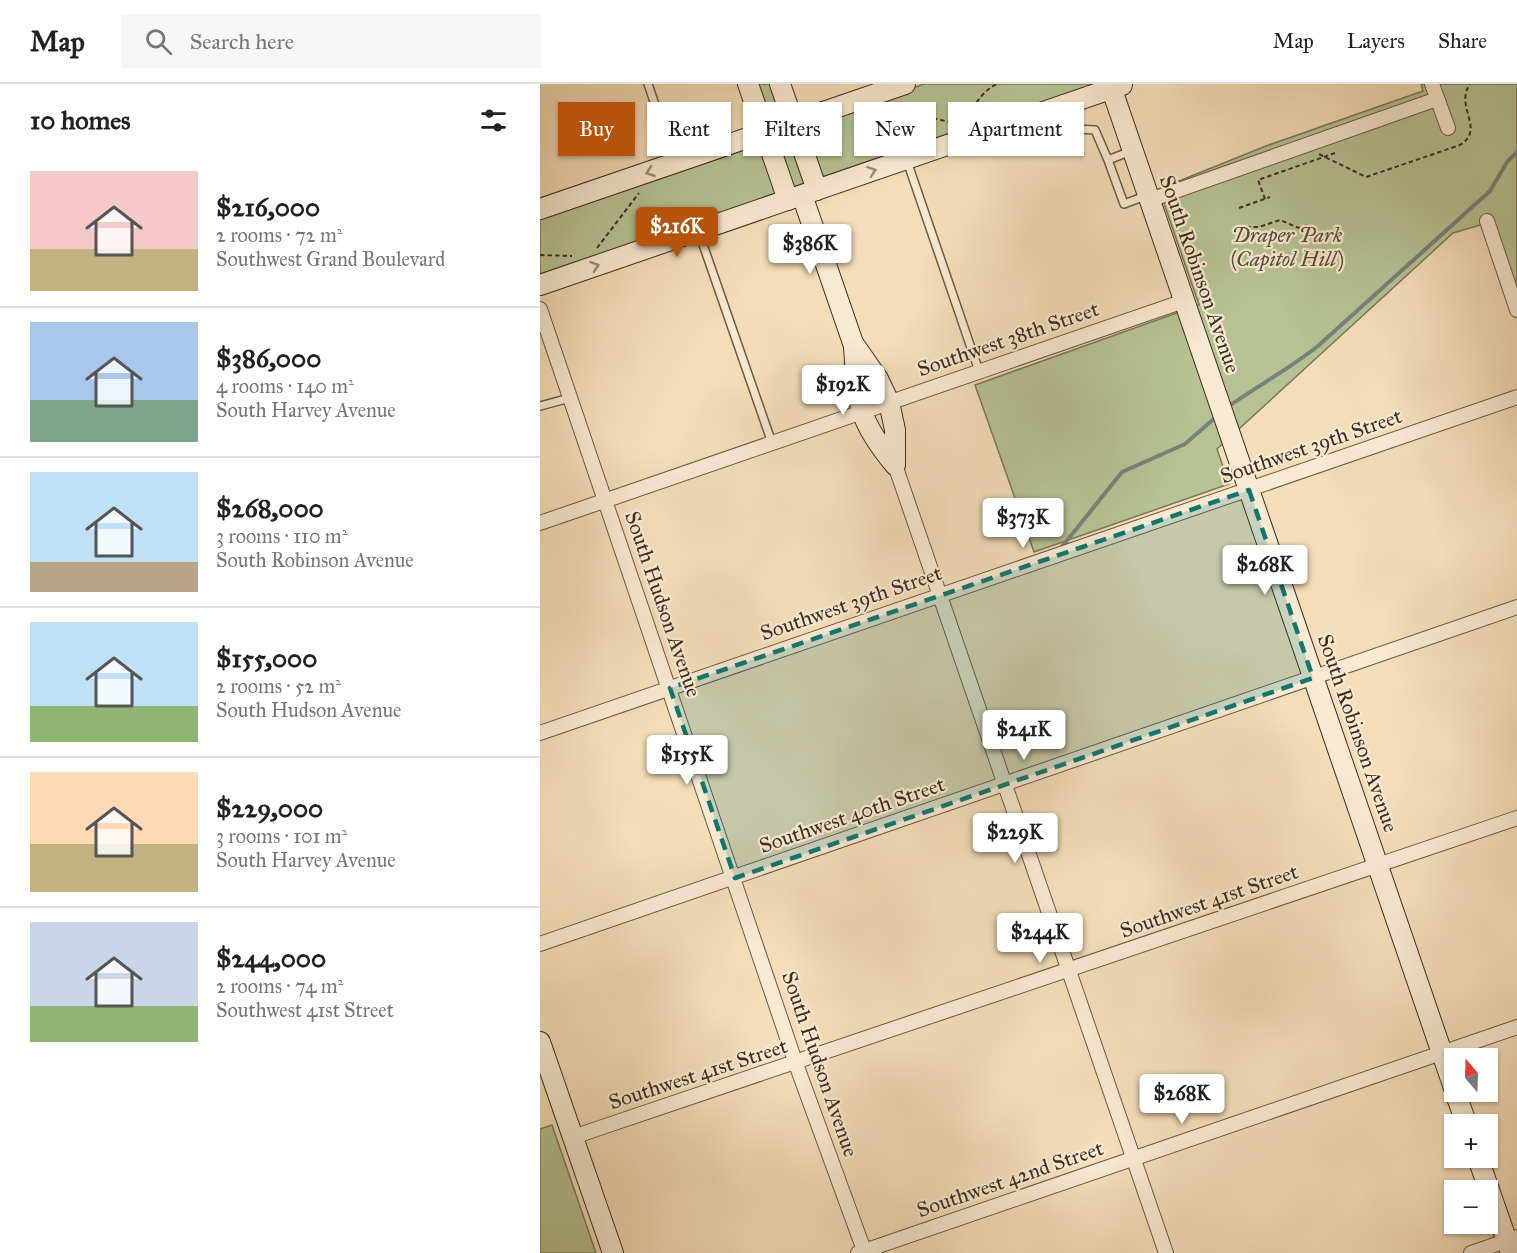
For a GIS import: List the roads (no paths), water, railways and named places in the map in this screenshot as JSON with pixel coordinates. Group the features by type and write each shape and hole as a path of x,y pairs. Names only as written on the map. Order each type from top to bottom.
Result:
{"street":[{"path":"748,84 754,102"},
{"path":"780,84 787,102"},
{"path":"842,106 906,84"},
{"path":"1432,84 1448,128"},
{"path":"1072,102 1116,85"},
{"name":"South Robinson Avenue","path":"1116,85 1133,150 1444,1059"},
{"path":"1149,197 1437,99"},
{"path":"540,209 743,140"},
{"path":"540,285 948,145"},
{"path":"779,156 802,195 853,343 857,392 862,412 869,431 895,465 1166,1253"},
{"path":"798,156 802,195"},
{"path":"1487,221 1517,310"},
{"name":"Southwest 38th Street","path":"540,523 1184,301"},
{"name":"South Hudson Avenue","path":"540,309 735,878 796,1064 863,1252"},
{"path":"853,343 878,379 889,402 895,430 895,465"},
{"name":"Southwest 39th Street","path":"540,734 940,594 1517,397"},
{"name":"Southwest 40th Street","path":"540,944 1517,607"},
{"name":"Southwest 41st Street","path":"573,1137 796,1064 1517,818"},
{"name":"Southwest 42nd Street","path":"863,1252 1517,1027"},
{"path":"540,1042 613,1253"},
{"path":"1471,1253 1511,1244 1482,1168"}],"lane":[{"path":"648,84 675,163"},
{"path":"1084,129 1095,130 1124,204 1149,197"},
{"path":"1108,160 1133,150"},
{"path":"906,159 980,371"},
{"path":"698,231 772,443"},
{"path":"540,406 570,398"}],"waterway":[{"path":"1226,408 1318,346 1490,191 1507,162 1517,152"},
{"path":"1061,548 1122,472 1185,444 1216,417"}],"park label":[{"name":"Draper Park (Capitol Hill)","path":"1287,247"}]}
